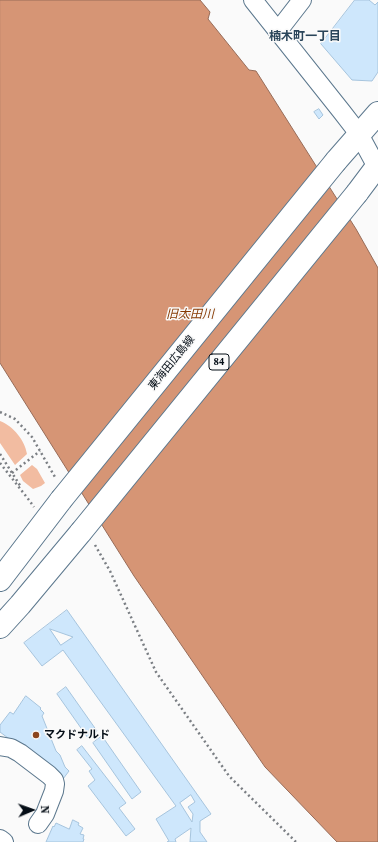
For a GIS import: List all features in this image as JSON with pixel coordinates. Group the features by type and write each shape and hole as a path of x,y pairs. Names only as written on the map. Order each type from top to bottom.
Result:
{"main road":[{"name":"東海田広島線","path":"0,580 61,500 336,161 378,113"},
{"name":"84","path":"0,627 20,605 88,538 378,167"}],"street":[{"path":"253,0 359,134 378,167"},
{"path":"278,31 302,0"},
{"path":"0,746 11,748 20,753 54,780 54,791 45,814 38,824"},
{"path":"0,839 4,842"}],"path":[{"path":"0,412 15,419 32,437 56,478"},
{"path":"12,473 40,452"},
{"path":"0,454 29,500"},
{"path":"0,463 34,507"},
{"path":"88,538 110,571 156,672 228,776 296,842"}],"shaded area":[{"path":"0,421 5,423 18,434 26,449 27,454 15,465 0,443"},
{"path":"32,465 37,469 45,483 33,489 23,481 20,475"}],"water":[{"name":"旧太田川","path":"0,0 200,0 210,12 208,19 249,70 256,71 356,229 378,268 378,842 337,842 265,767 134,576 0,363"}],"building":[{"path":"355,0 369,0 375,5 378,2 378,72 372,81 352,80 321,44"},
{"path":"319,109 323,115 319,119 314,112"},
{"path":"67,610 211,814 200,821 200,832 207,842 190,842 191,828 175,839 176,842 167,842 169,841 156,819 176,806 63,650 42,666 24,643","holes":["50,629 73,637 61,645","191,795 195,802 188,807 193,814 192,822 180,803"]},
{"path":"66,687 97,731 88,738 57,694"},
{"path":"26,696 41,708 40,709 44,713 42,716 56,751 69,771 63,779 0,732 0,725 10,712 13,714"},
{"path":"102,736 141,792 132,799 93,743"},
{"path":"82,746 126,803 119,808 135,829 126,836 88,786 95,780 89,771 92,769 77,750"},
{"path":"73,820 79,823 78,825 83,828 80,834 84,835 83,842 46,842 53,826 54,827 56,823 69,829"}],"place":[{"name":"マクドナルド","path":"36,735"}],"district":[{"name":"楠木町一丁目","path":"305,37"}]}
